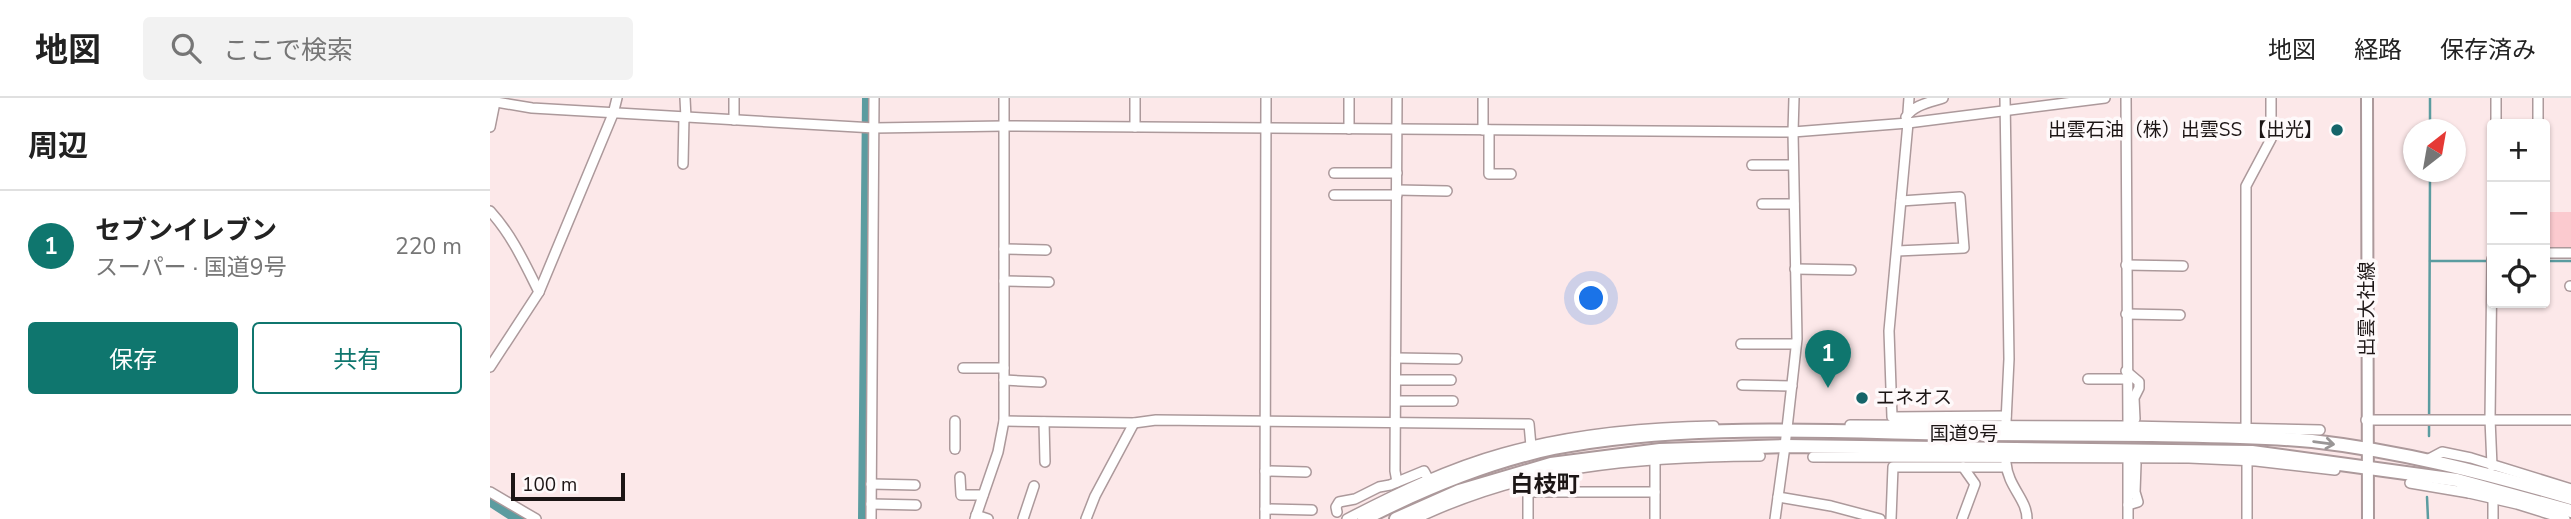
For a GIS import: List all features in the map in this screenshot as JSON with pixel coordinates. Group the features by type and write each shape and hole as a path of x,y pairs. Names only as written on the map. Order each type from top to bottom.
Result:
{"highway":[{"name":"国道9号","path":"1364,519 1422,491 1506,461 1553,449 1693,429 1787,432 1840,429 1940,433 2122,427 2284,440 2369,449 2488,474 2535,488 2568,509"},
{"name":"国道9号","path":"1396,519 1506,475 1583,459 1660,450 1785,446 1980,449 2064,454 2194,455 2252,452 2328,467 2368,467 2457,480 2568,509"}],"main road":[{"name":"出雲大社線","path":"2367,98 2368,519"}],"street":[{"path":"490,367 539,292 613,114 617,98"},
{"path":"683,164 685,98"},
{"path":"734,98 734,120"},
{"path":"871,519 874,98"},
{"path":"988,519 976,517 998,452 1004,421 1004,98"},
{"path":"1135,98 1135,127"},
{"path":"1266,98 1265,514 1312,510"},
{"path":"1349,98 1349,129"},
{"path":"1397,98 1397,482"},
{"path":"1483,98 1489,174 1511,174"},
{"path":"1775,519 1796,344 1794,98"},
{"path":"1909,98 1889,331 1892,416 2122,427 2320,430"},
{"path":"1908,112 1943,98"},
{"path":"2005,98 2009,348 2006,421"},
{"path":"490,127 493,102 613,114 874,128 1004,126 1793,132 1908,123 2105,98"},
{"path":"2126,98 2126,375"},
{"path":"2246,429 2246,186 2271,139 2271,98"},
{"path":"2496,98 2496,119"},
{"path":"2538,98 2538,119"},
{"path":"1752,165 1793,165"},
{"path":"1334,173 1397,173"},
{"path":"1334,195 1447,191"},
{"path":"1897,251 1964,248 1960,197 1901,201"},
{"path":"1762,204 1794,204"},
{"path":"490,211 507,233 539,292"},
{"path":"1004,249 1046,250"},
{"path":"2550,253 2571,253"},
{"path":"2126,265 2183,266"},
{"path":"1795,269 1851,270"},
{"path":"1004,281 1049,282"},
{"path":"2491,308 2490,419 2493,466"},
{"path":"2126,314 2180,315"},
{"path":"1741,344 1796,344"},
{"path":"1396,358 1457,359"},
{"path":"963,368 1004,368"},
{"path":"2088,379 2126,375 2139,382 2139,388 2122,427"},
{"path":"1004,380 1041,382"},
{"path":"1396,380 1451,380"},
{"path":"1742,385 1792,386"},
{"path":"1396,401 1453,401"},
{"path":"2367,420 2571,420"},
{"path":"955,421 955,449"},
{"path":"1004,421 1529,424 1531,446"},
{"path":"1813,425 1840,429 2006,421"},
{"path":"1044,422 1045,462"},
{"path":"1086,519 1134,423"},
{"path":"1347,519 1429,480 1501,453 1531,446 1610,431 1753,425"},
{"path":"1940,433 1952,425"},
{"path":"2271,429 2284,440"},
{"path":"1721,457 1734,448"},
{"path":"1875,449 1887,457"},
{"path":"1968,458 1980,449"},
{"path":"2425,461 2442,452 2471,458 2571,489"},
{"path":"1891,519 1893,467 1963,467 2064,454 2132,461 2194,455 2328,467"},
{"path":"1415,519 1526,479 1571,469 1655,459 1760,456"},
{"path":"1813,457 1968,458 2006,463"},
{"path":"1571,469 1583,459"},
{"path":"1655,459 1655,519"},
{"path":"2247,460 2247,519"},
{"path":"2128,519 2132,461"},
{"path":"2006,463 2007,478 2027,511 2027,519"},
{"path":"1962,519 1975,484 1963,467"},
{"path":"1265,471 1306,472"},
{"path":"1337,512 1339,502 1355,499 1378,487 1424,471 1429,480"},
{"path":"960,477 961,495 983,495"},
{"path":"1526,479 1528,519"},
{"path":"2457,480 2469,493"},
{"path":"2410,483 2469,493 2549,513 2568,509"},
{"path":"2535,488 2552,483"},
{"path":"871,484 915,485"},
{"path":"1023,519 1034,486"},
{"path":"490,492 518,515 536,519"},
{"path":"1528,492 1655,492"},
{"path":"1778,497 1831,506 1880,519"},
{"path":"1434,510 1443,498"},
{"path":"2493,499 2493,519"},
{"path":"871,504 916,505"}],"shaded area":[{"path":"2550,212 2571,212 2571,250 2550,249"}],"waterway":[{"path":"865,519 869,98"},
{"path":"2430,98 2430,119"},
{"path":"2429,436 2430,182"},
{"path":"2430,261 2487,261"},
{"path":"2550,261 2571,261"},
{"path":"2427,497 2428,519"},
{"path":"490,499 521,519"}],"place":[{"name":"出雲石油（株）出雲SS 【出光】","path":"2337,130"},
{"name":"セブンイレブン","path":"1828,388"},
{"name":"エネオス","path":"1862,398"}],"district":[{"name":"白枝町","path":"1545,484"}]}
